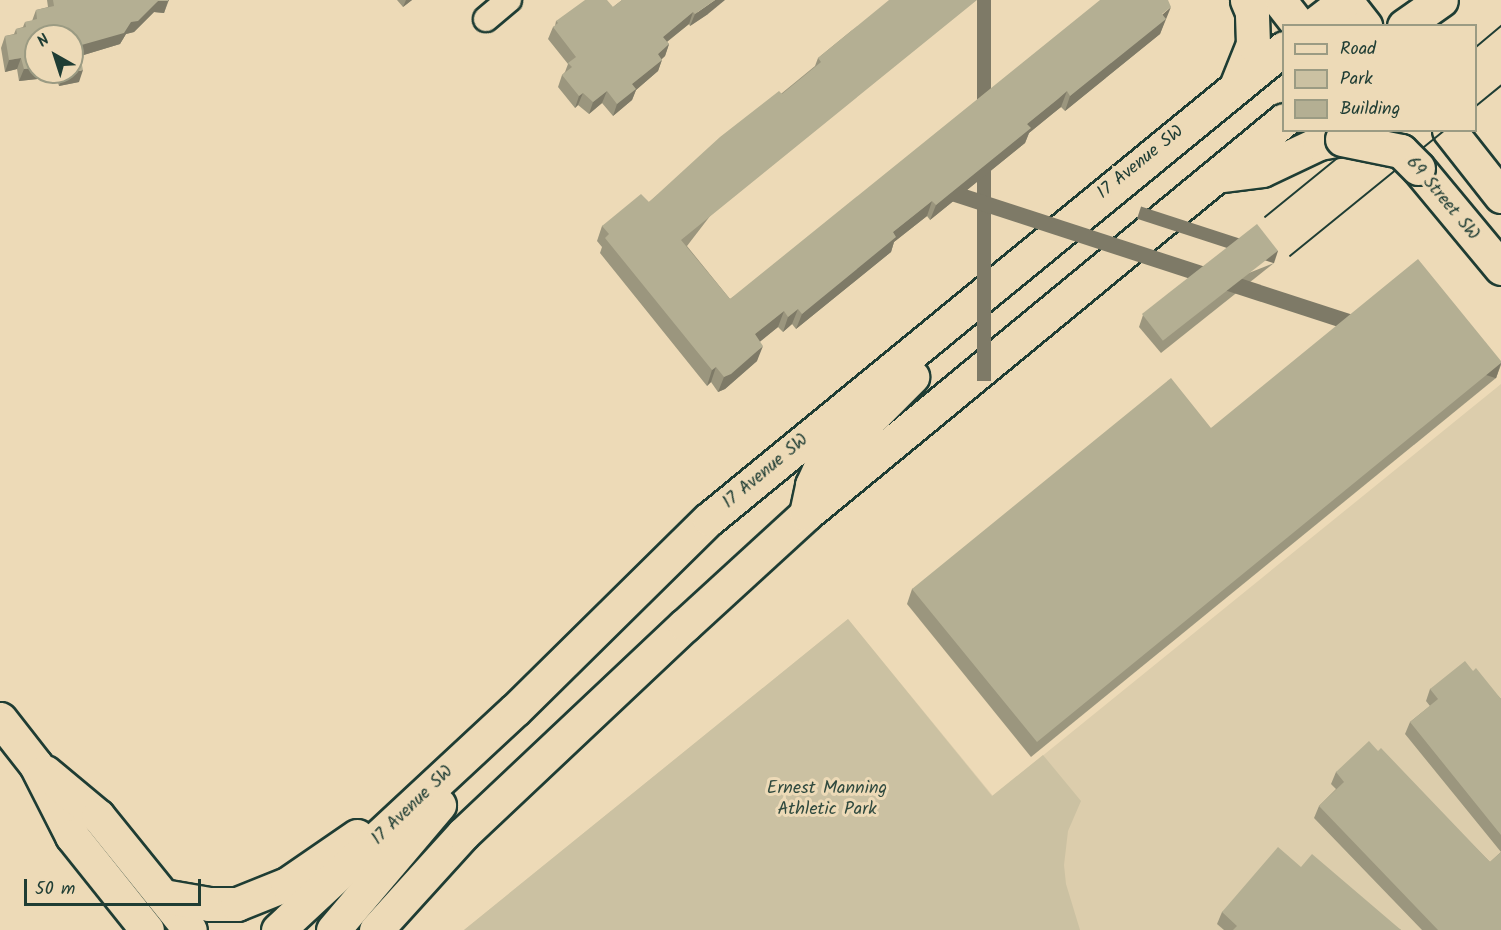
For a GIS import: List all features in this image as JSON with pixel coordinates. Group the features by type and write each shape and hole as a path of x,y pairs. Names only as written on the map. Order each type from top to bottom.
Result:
{"main road":[{"path":"1237,84 1252,44 1252,12 1247,0"},
{"path":"1279,0 1297,24"},
{"path":"1315,24 1345,0 1363,24"},
{"path":"1407,24 1441,0"},
{"path":"1442,24 1448,0"},
{"name":"17 Avenue SW","path":"278,930 515,710 709,519 1237,84 1282,50"},
{"path":"376,930 463,834 684,625 807,514 1282,122"},
{"path":"1459,138 1501,196"},
{"path":"1216,176 1262,170 1319,143 1342,139 1401,150"},
{"name":"69 Street SW","path":"1401,150 1501,268"},
{"path":"807,514 813,485 819,470 834,452 1089,206"},
{"path":"333,930 419,830 515,710"},
{"path":"0,719 36,765 72,836 147,930"},
{"path":"36,765 98,816 190,930"},
{"path":"164,896 223,905 237,904 287,884 440,780"}],"street":[{"path":"486,19 509,0"}],"shaded area":[{"path":"1501,384 1501,930 464,930 848,619 993,796"}],"green space":[{"name":"Ernest Manning Athletic Park","path":"848,619 992,796 1043,755 1081,801 1068,831 1064,865 1066,884 1080,930 464,930"}],"building":[{"path":"53,0 168,0 158,1 138,21 131,22 124,33 84,44 84,24 25,24 25,22 37,19 36,10 54,6"},
{"path":"585,0 607,0 613,7 622,0 715,0 695,14 693,12 663,37 669,44 658,54 662,60 632,84 636,89 617,104 607,91 593,102 583,93 579,96 562,75 572,67 568,63 576,57 553,27 558,23 556,21"},
{"path":"889,0 977,0 681,240 730,299 1100,0 1168,0 1171,7 1162,14 1166,19 1070,96 1067,91 1027,124 1031,128 936,205 932,201 893,232 896,237 802,314 798,309 788,317 784,311 755,334 763,346 731,374 724,377 716,367 712,370 605,238 609,234 602,226 641,194 649,202 720,137 779,91 782,94 821,62 818,58"},
{"path":"24,27 24,69 21,58 9,60 5,36 17,34 16,29"},
{"path":"1257,224 1278,251 1163,341 1142,314"},
{"path":"1418,259 1501,363 1037,742 912,589 1171,378 1211,428"},
{"path":"1465,661 1473,671 1476,668 1501,699 1501,835 1410,722 1438,699 1430,689"},
{"path":"1369,741 1378,751 1381,748 1490,862 1501,852 1501,930 1438,930 1319,806 1344,782 1336,772"},
{"path":"1278,847 1301,867 1312,854 1401,930 1233,930 1237,926 1222,912"}],"tram line":[{"path":"1477,46 1501,26"},
{"path":"1477,105 1501,86"},
{"path":"1265,217 1370,132"},
{"path":"1290,256 1443,132"}]}
